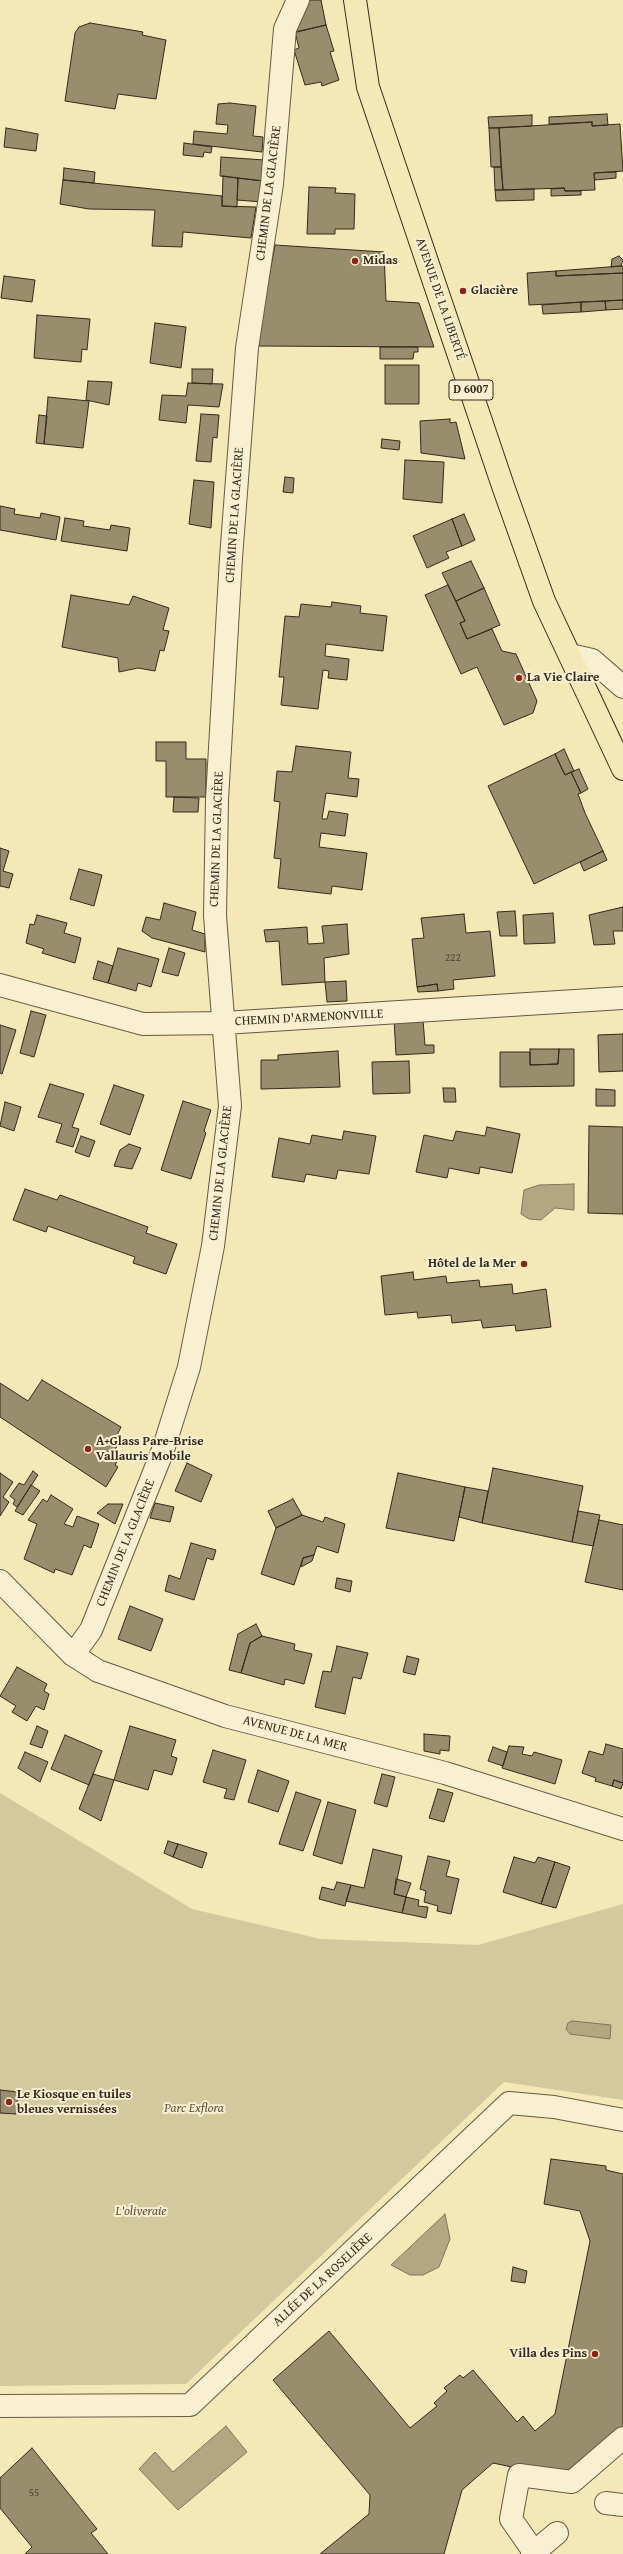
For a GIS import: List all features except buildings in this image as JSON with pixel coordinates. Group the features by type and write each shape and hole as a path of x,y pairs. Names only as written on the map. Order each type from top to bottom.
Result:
{"main road":[{"name":"AVENUE DE LA LIBERTÉ","path":"355,0 370,94 503,486 544,601 623,769"}],"street":[{"name":"CHEMIN DE LA GLACIÈRE","path":"73,1655 91,1630 163,1450 190,1362 213,1246 230,1106 215,916 217,800 231,558 247,348 272,184 286,29 298,0"},
{"path":"570,656 592,660 623,687"},
{"name":"CHEMIN D'ARMENONVILLE","path":"0,985 143,1024 224,1024 623,998"},
{"name":"AVENUE DE LA MER","path":"0,1581 73,1655 98,1671 225,1716 445,1773 623,1829"},
{"name":"ALLÉE DE LA ROSELIÈRE","path":"0,2406 190,2405 509,2103 554,2107 623,2120"},
{"path":"557,2532 533,2553 511,2519 519,2475 572,2482 623,2438"}],"green space":[{"name":"Parc Exflora","path":"0,1793 192,1909 321,1939 478,1945 623,1904 623,2100 504,2082 186,2384 0,2386"}],"shaded area":[{"path":"574,1184 574,1210 555,1208 541,1220 529,1219 521,1214 524,1190 539,1185"},
{"path":"572,2021 611,2025 610,2039 570,2034 566,2029 568,2023"},
{"path":"445,2214 450,2239 439,2267 423,2275 410,2275 391,2265"},
{"path":"226,2426 247,2452 178,2510 139,2469 155,2452 173,2472"}],"place":[{"name":"Midas","path":"355,261"},
{"name":"Glacière","path":"463,291"},
{"name":"La Vie Claire","path":"519,678"},
{"name":"Hôtel de la Mer","path":"524,1264"},
{"name":"A+Glass Pare-Brise Vallauris Mobile","path":"88,1449"},
{"name":"Le Kiosque en tuiles bleues vernissées","path":"9,2102"},
{"name":"Villa des Pins","path":"595,2354"}],"park label":[{"name":"L'oliveraie","path":"141,2212"}]}
